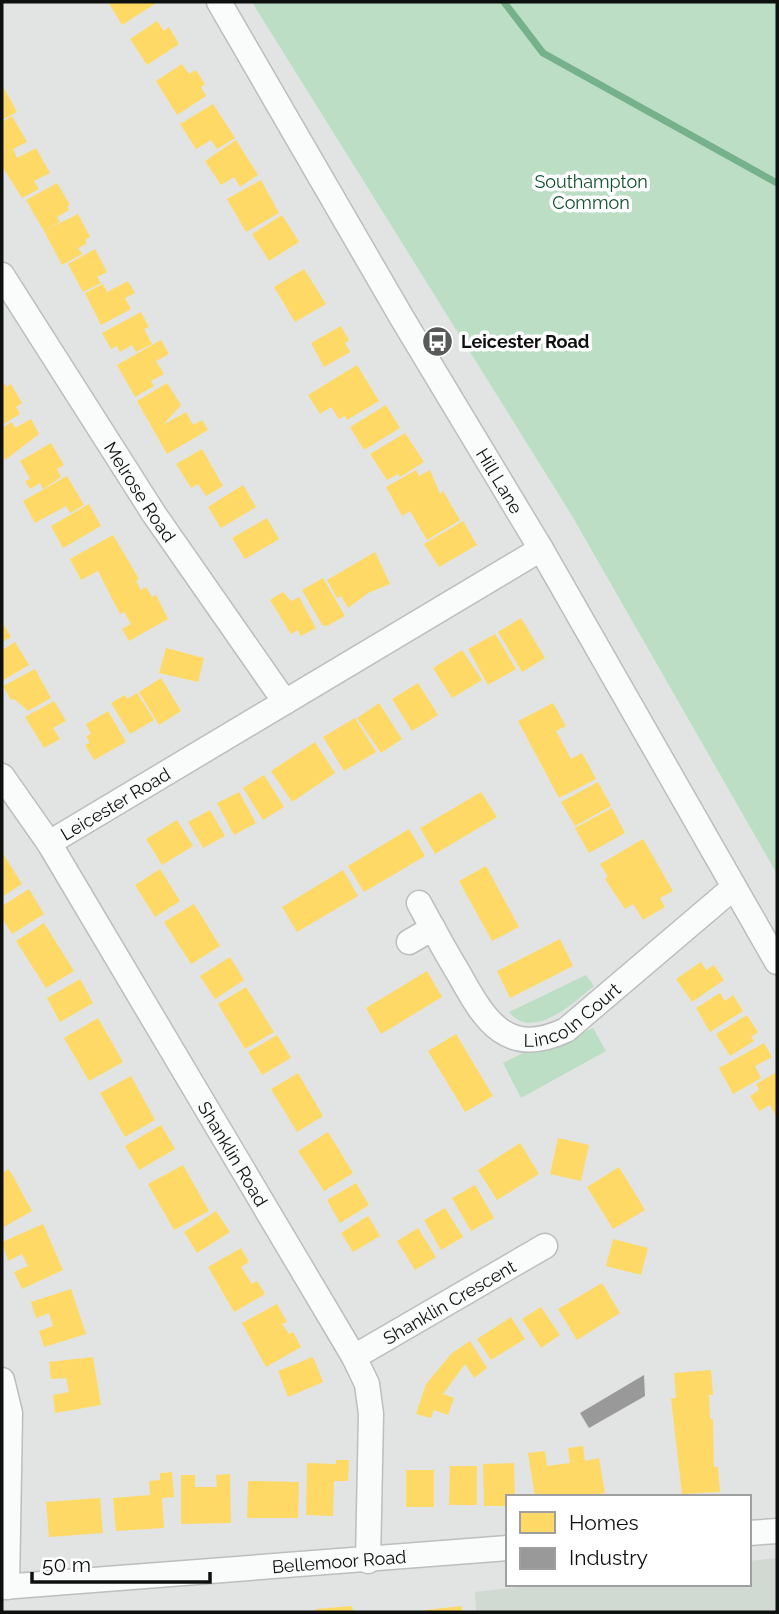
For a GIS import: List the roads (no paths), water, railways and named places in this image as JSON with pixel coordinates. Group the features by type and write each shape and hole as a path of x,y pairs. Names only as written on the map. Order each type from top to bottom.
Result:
{"street":[{"name":"Hill Lane","path":"219,2 401,318 541,549 777,962"},
{"name":"Melrose Road","path":"2,275 153,514 285,702"},
{"name":"Leicester Road","path":"49,843 541,549"},
{"name":"Shanklin Road","path":"2,776 49,843 354,1357 367,1384 371,1414 368,1561"},
{"name":"Lincoln Court","path":"419,903 488,1022 516,1038 551,1037 566,1030 733,888"},
{"path":"409,942 433,928"},
{"name":"Shanklin Crescent","path":"354,1357 545,1246"},
{"path":"2,1380 10,1413 5,1587"},
{"path":"751,1533 777,1531"},
{"name":"Bellemoor Road","path":"5,1587 368,1561 506,1548"}],"waterway":[{"path":"504,2 543,53 777,183"}],"place":[{"name":"Leicester Road","path":"438,341"}],"park label":[{"name":"Southampton Common","path":"591,191"}]}
